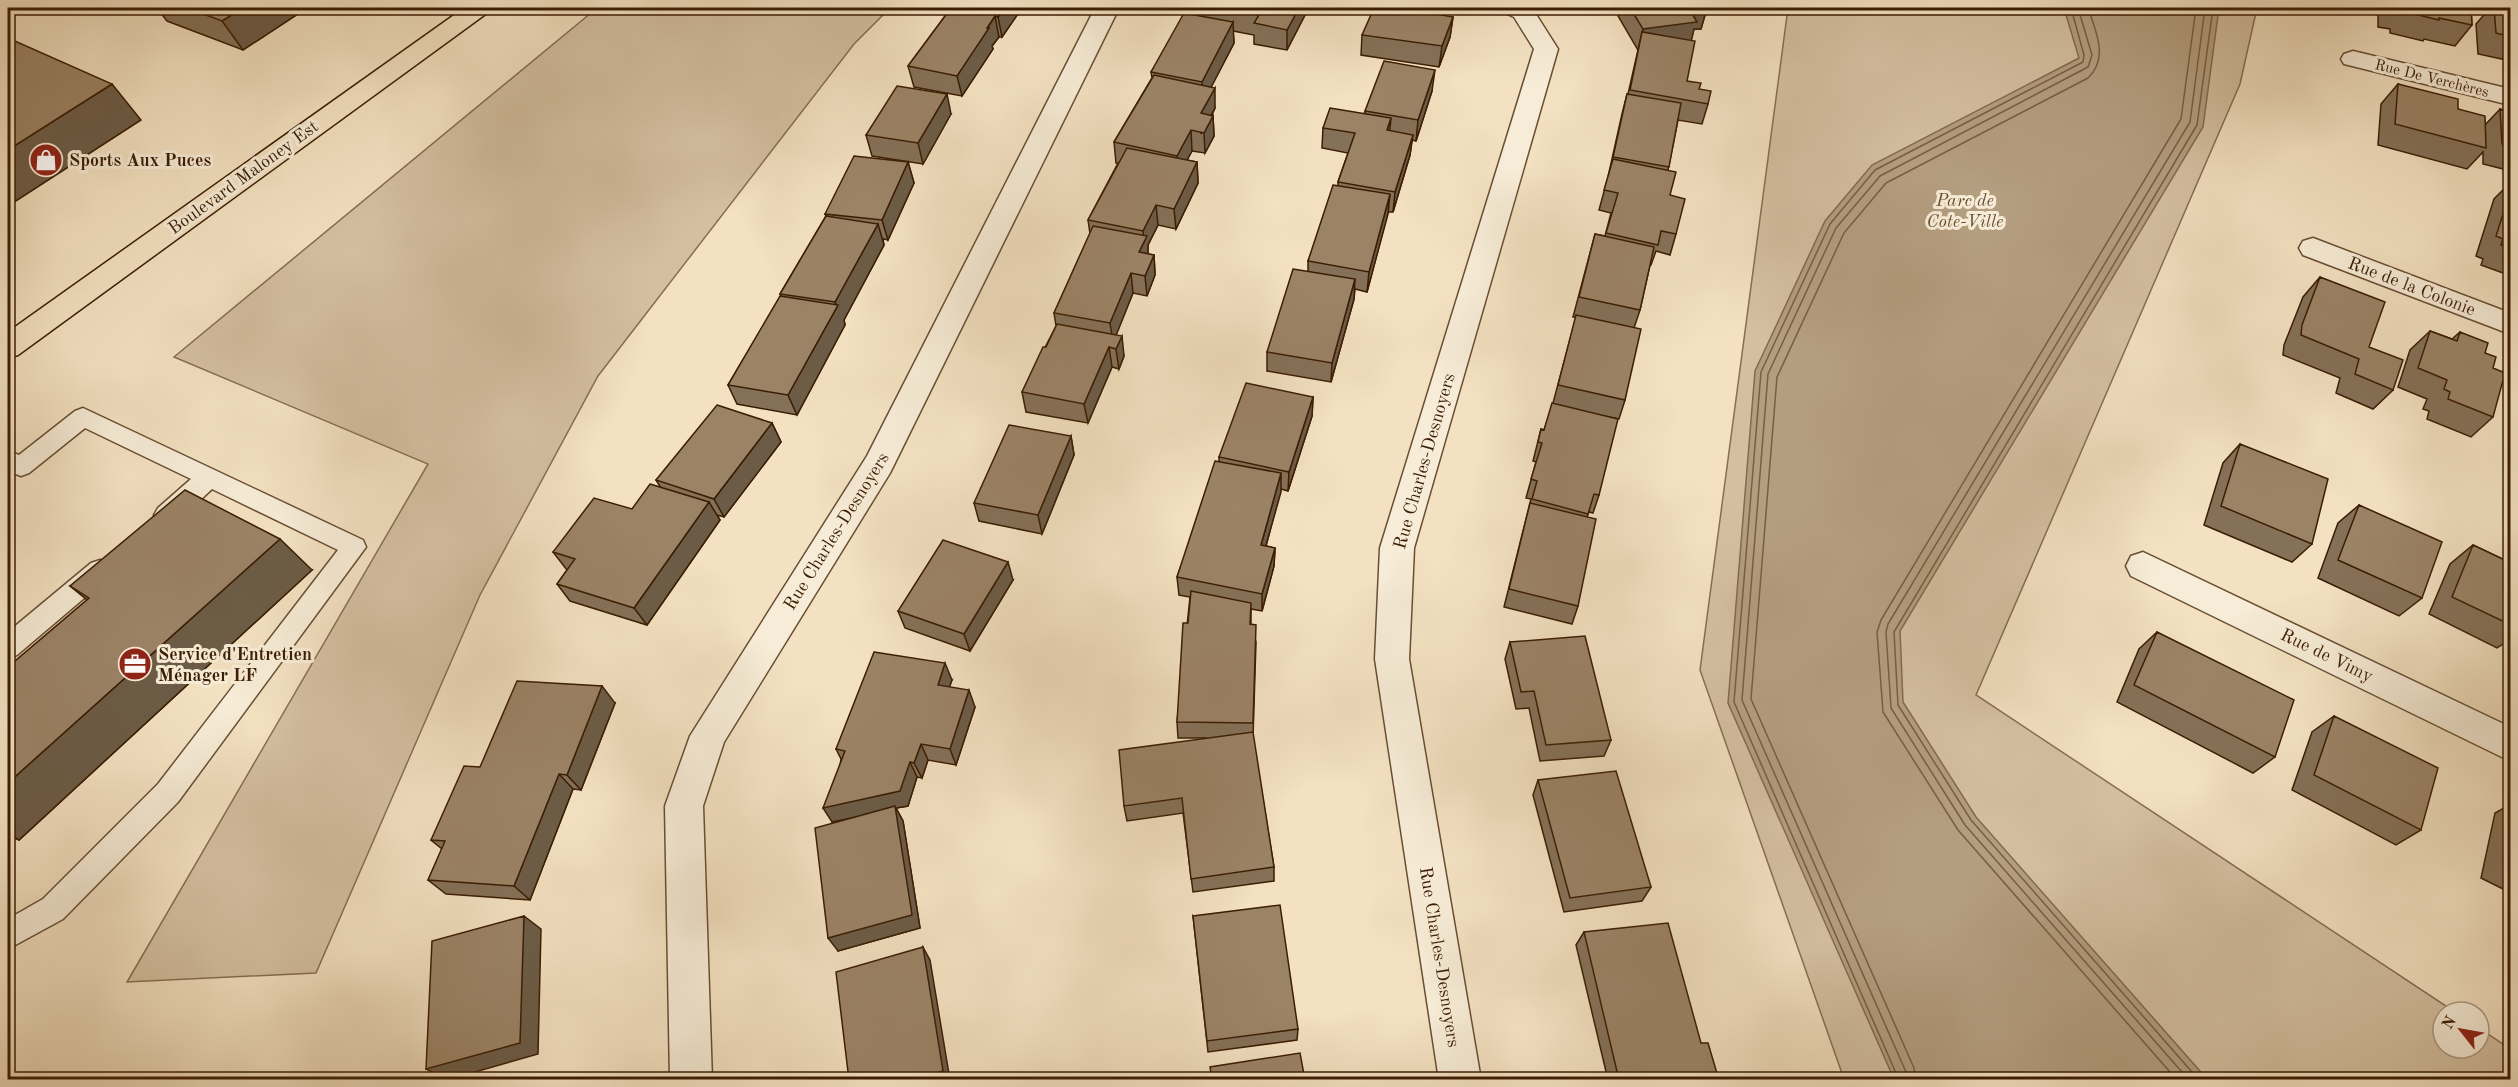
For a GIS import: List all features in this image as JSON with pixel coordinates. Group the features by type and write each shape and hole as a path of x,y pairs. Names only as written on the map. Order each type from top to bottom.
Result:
{"main road":[{"name":"Boulevard Maloney Est","path":"8,347 479,8"}],"street":[{"name":"Rue Charles-Desnoyers","path":"691,1080 684,806 708,736 879,464 1107,8"},
{"name":"Rue Charles-Desnoyers","path":"1460,1080 1392,659 1397,548 1546,49 1523,12 1513,8"},
{"name":"Rue De Verchères","path":"2353,59 2511,97"},
{"name":"Rue de la Colonie","path":"2313,248 2511,324"},
{"name":"Rue de Vimy","path":"2143,566 2511,744"}],"lane":[{"path":"8,935 53,909 168,793 354,547 83,417 12,468"},
{"path":"150,528 210,477"},
{"path":"8,647 115,557"}],"green space":[{"path":"597,8 890,8 854,44 598,376 480,595 316,973 127,982 428,464 174,357"},
{"name":"Parc de Cote-Ville","path":"1788,8 2257,8 2240,84 1976,695 2437,1000 2431,1000 2431,1060 2491,1060 2491,1036 2510,1049 2510,1079 1844,1079 1700,670"}],"water":[{"path":"2064,8 2219,8 2203,127 1900,631 1903,702 1976,817 2207,1079 1894,1079 1728,703 1755,371 1825,221 1872,165 2079,58"}],"building":[{"path":"187,8 243,8 222,21"},
{"path":"951,8 1004,8 998,17 995,16 957,76 908,66"},
{"path":"1218,8 1299,8 1287,30 1254,23 1259,15"},
{"path":"1374,8 1403,8 1453,17 1442,46 1362,35"},
{"path":"1630,8 1707,8 1690,10 1697,22 1643,29"},
{"path":"2401,8 2471,8 2472,25 2439,18 2439,20 2406,12 2406,9"},
{"path":"2494,8 2511,8 2511,37 2496,33"},
{"path":"1184,13 1233,22 1202,82 1151,72"},
{"path":"1642,32 1695,41 1687,81 1701,83 1699,89 1711,91 1708,104 1630,90"},
{"path":"8,38 112,84 8,150"},
{"path":"1384,61 1435,70 1418,120 1365,111"},
{"path":"1154,75 1215,88 1201,113 1213,116 1204,133 1191,130 1177,156 1114,142"},
{"path":"2398,84 2458,99 2458,109 2485,116 2486,148 2395,124"},
{"path":"897,86 947,94 918,143 866,135"},
{"path":"1627,94 1681,103 1669,167 1613,157"},
{"path":"1330,108 1391,118 1387,130 1413,135 1395,192 1338,182 1355,133 1323,128"},
{"path":"2500,109 2511,112 2511,146 2502,144"},
{"path":"1127,148 1197,162 1174,209 1156,205 1143,231 1088,220"},
{"path":"854,156 908,162 882,220 825,214"},
{"path":"1613,159 1676,172 1670,195 1685,199 1676,234 1661,231 1658,245 1606,233 1618,193 1604,190"},
{"path":"1333,185 1390,194 1369,272 1308,261"},
{"path":"2511,189 2511,248 2501,245 2503,239 2496,236"},
{"path":"826,216 878,224 835,302 780,294"},
{"path":"1093,226 1147,236 1139,252 1154,255 1145,276 1131,273 1110,323 1054,313"},
{"path":"1595,234 1654,247 1640,310 1579,297"},
{"path":"1293,269 1355,279 1332,363 1267,352"},
{"path":"2320,277 2385,302 2369,347 2403,360 2393,390 2355,374 2359,359 2301,335 2302,325"},
{"path":"780,296 838,305 788,395 728,385"},
{"path":"1576,315 1641,329 1625,400 1558,385"},
{"path":"1057,324 1122,336 1116,349 1109,347 1084,404 1022,392 1043,347 1046,347"},
{"path":"2430,331 2457,341 2460,332 2488,343 2485,353 2496,357 2493,368 2505,373 2493,417 2448,399 2450,392 2444,389 2447,380 2418,368"},
{"path":"1246,383 1313,397 1289,472 1219,457"},
{"path":"1552,403 1618,419 1599,495 1594,494 1588,514 1532,499 1537,481 1531,479 1542,443 1538,442"},
{"path":"717,405 772,423 714,499 656,480"},
{"path":"1009,425 1071,436 1038,515 974,503"},
{"path":"2240,444 2328,479 2312,544 2221,506"},
{"path":"1215,461 1281,473 1261,545 1275,548 1262,594 1177,577"},
{"path":"650,484 709,502 634,608 557,584 575,559 553,552 594,498 632,509"},
{"path":"185,490 280,539 8,783 8,667 89,598 70,586"},
{"path":"1530,503 1596,519 1578,606 1509,589"},
{"path":"2359,505 2442,542 2422,598 2338,560"},
{"path":"943,540 1008,562 964,634 898,611"},
{"path":"2473,545 2511,563 2511,625 2452,597"},
{"path":"1191,591 1251,603 1250,624 1256,625 1253,723 1177,722 1183,623 1188,623"},
{"path":"2157,632 2294,700 2275,757 2134,685"},
{"path":"1585,636 1611,740 1546,745 1534,691 1521,692 1510,642"},
{"path":"874,652 945,663 938,685 969,690 950,749 921,744 914,763 910,762 900,791 823,808 845,751 836,749"},
{"path":"517,681 602,686 567,775 559,774 514,886 428,880 445,841 431,840 464,766 480,767"},
{"path":"2334,716 2438,768 2421,830 2314,775"},
{"path":"1253,732 1274,867 1191,879 1182,798 1124,806 1119,750"},
{"path":"1616,771 1651,887 1570,898 1538,780"},
{"path":"895,806 912,915 828,938 815,828"},
{"path":"1280,905 1298,1029 1207,1041 1193,916"},
{"path":"524,916 520,1043 426,1069 432,941"},
{"path":"1668,923 1701,1043 1708,1043 1719,1080 1619,1080 1584,932"},
{"path":"923,947 943,1071 913,1080 849,1080 836,972"},
{"path":"1300,1053 1305,1080 1212,1080 1210,1067"}],"place":[{"name":"Sports Aux Puces","path":"46,160"},
{"name":"Service d'Entretien Ménager LF","path":"135,664"}]}
